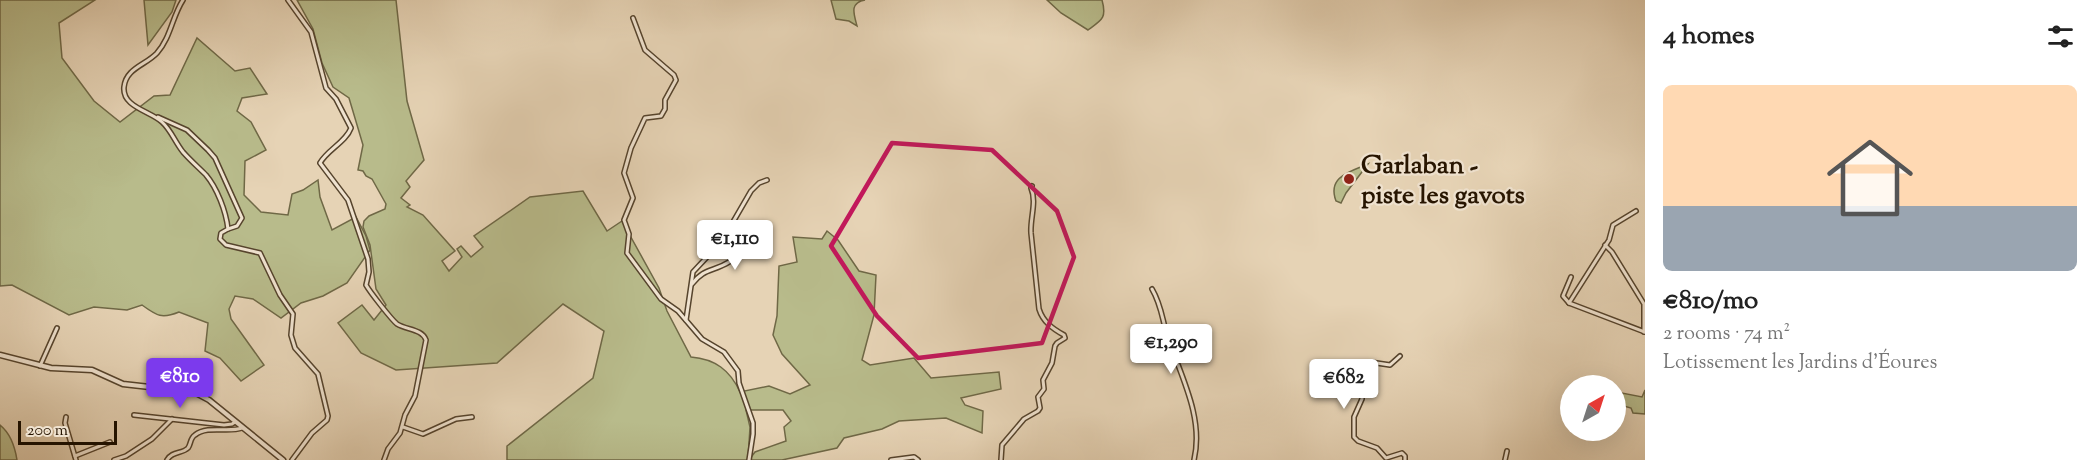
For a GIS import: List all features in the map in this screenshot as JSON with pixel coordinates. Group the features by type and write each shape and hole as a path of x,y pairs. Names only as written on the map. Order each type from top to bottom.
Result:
{"street":[{"path":"183,0 175,13 172,29 166,41 150,60 131,72 126,79 124,87 126,99 130,104 164,123 183,152 209,178 224,208 228,229"},
{"path":"288,0 311,32 326,88 336,99 351,128 347,136 320,163 348,200 368,259 369,272 366,285 396,322 421,333 426,340 415,396 405,416 403,427 388,449 384,460"},
{"path":"633,18 642,46 658,63 674,75 676,80 665,100 665,110 660,116 645,118 626,165 624,173 633,198 624,220 628,234 627,252 661,299 678,311 702,339 724,352 738,371 739,383 753,423 748,460"},
{"path":"155,117 160,117 187,130 215,158 242,218 237,226 220,235 222,243 258,251 263,257 274,285 293,314 292,342 299,355 318,374 327,420 312,433 292,460"},
{"path":"686,320 693,272 722,241 751,190 767,180"},
{"path":"1001,460 1002,446 1024,419 1040,408 1038,397 1044,389 1043,380 1052,363 1055,346 1065,338 1041,317 1030,233 1034,197 1032,186"},
{"path":"1569,303 1612,234 1613,225 1636,211"},
{"path":"691,286 706,271 729,262 766,236"},
{"path":"1571,277 1563,296 1569,303 1644,332 1644,304 1612,252 1605,245"},
{"path":"1152,289 1162,310 1192,407 1197,439 1194,460"},
{"path":"40,366 57,328"},
{"path":"0,355 51,368 92,370 123,384 185,390 201,395 283,460"},
{"path":"1400,356 1390,365 1370,362 1363,364 1361,369 1362,399 1353,417 1353,435 1358,441 1377,448 1386,458 1402,453 1405,460"},
{"path":"134,415 224,425 236,422"},
{"path":"66,417 65,423 76,458 110,442"},
{"path":"403,427 423,434 456,420 472,417"},
{"path":"224,425 230,418"},
{"path":"114,460 126,456 152,439 172,419"},
{"path":"167,460 170,456 188,447 194,435 201,432 234,431 242,428"},
{"path":"1505,460 1507,451"},
{"path":"891,460 914,457 918,460"}],"highlighted area":[{"path":"892,143 992,150 1057,211 1074,257 1042,343 918,358 877,316 831,246"}],"green space":[{"path":"0,0 95,0 59,23 62,58 94,101 120,122 154,96 170,95 197,38 235,71 250,68 267,94 242,98 237,111 251,122 266,150 245,161 244,195 261,212 288,215 292,194 318,180 320,197 332,230 356,217 370,250 347,283 323,296 301,303 281,318 253,299 235,296 229,309 231,319 264,365 241,381 220,358 205,351 208,323 179,312 160,315 142,305 127,310 94,307 69,315 12,285 0,286"},
{"path":"144,0 176,0 172,12 148,45"},
{"path":"297,0 396,0 407,101 424,160 406,181 410,187 401,198 410,205 407,207 423,215 455,251 442,261 449,271 462,257 457,249 461,246 471,257 483,247 474,236 530,197 583,191 607,231 622,221 659,288 667,311 691,357 707,360 721,367 732,378 740,392 769,386 790,394 810,385 782,354 773,335 777,316 779,266 797,262 793,237 822,239 827,231 838,240 859,271 876,275 874,315 862,360 870,365 914,358 931,378 999,372 1001,389 961,398 965,405 983,411 982,433 946,418 899,421 882,429 844,438 837,448 782,460 749,460 755,452 786,441 784,427 791,421 783,410 746,410 750,427 748,460 507,460 507,446 593,378 604,331 563,304 497,363 396,370 361,353 338,323 362,305 374,320 386,305 376,289 370,245 363,227 364,221 369,216 385,209 386,204 372,179 363,171 358,170 363,145 349,98 333,87 322,63 313,29"},
{"path":"831,0 865,0 855,6 857,26 849,21 836,19"},
{"path":"1047,0 1102,0 1104,11 1100,21 1088,30 1061,13"},
{"name":"Garlaban - piste les gavots","path":"1368,164 1341,203 1336,201 1334,193 1337,181 1347,173"},
{"path":"1645,390 1645,414 1633,413 1631,408 1626,407 1626,394 1642,397"},
{"path":"0,425 12,441 17,460 0,460"}],"place":[{"name":"Garlaban - piste les gavots","path":"1349,179"}]}
